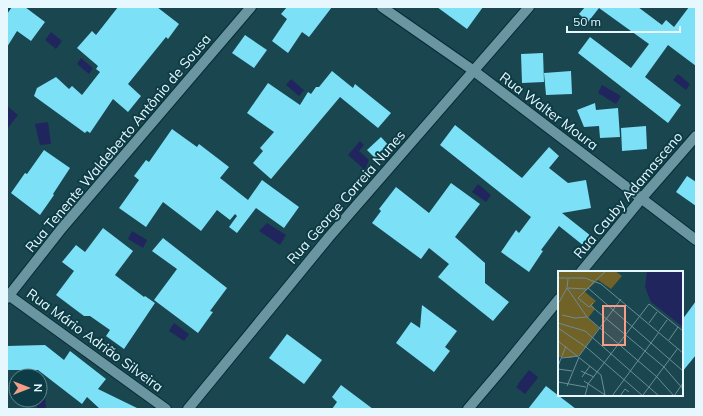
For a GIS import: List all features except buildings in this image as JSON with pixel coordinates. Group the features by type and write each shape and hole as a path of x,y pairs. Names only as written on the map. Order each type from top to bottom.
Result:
{"street":[{"name":"Rua Tenente Waldeberto Antônio de Sousa","path":"8,296 62,228 251,7"},
{"name":"Rua Walter Moura","path":"382,7 474,71 696,240"},
{"name":"Rua George Correia Nunes","path":"188,409 329,237 529,7"},
{"name":"Rua Cauby Adamasceno","path":"582,271 641,199 696,136"},
{"name":"Rua Mário Adrião Silveira","path":"8,296 166,409"},
{"path":"468,409 558,300"}],"shaded area":[{"path":"51,32 62,41 56,49 45,40"},
{"path":"81,58 93,68 89,74 77,64"},
{"path":"678,74 690,84 686,90 673,80"},
{"path":"291,79 304,90 299,96 286,85"},
{"path":"602,85 621,96 616,104 598,93"},
{"path":"7,106 18,115 7,129"},
{"path":"48,122 51,144 40,145 35,124"},
{"path":"360,141 364,145 359,151 369,160 365,170 348,155"},
{"path":"478,184 491,195 486,202 472,192"},
{"path":"267,223 286,235 280,245 259,231"},
{"path":"132,231 147,240 143,248 128,239"},
{"path":"174,323 189,334 184,341 169,331"},
{"path":"529,370 538,377 525,394 516,387"}]}
